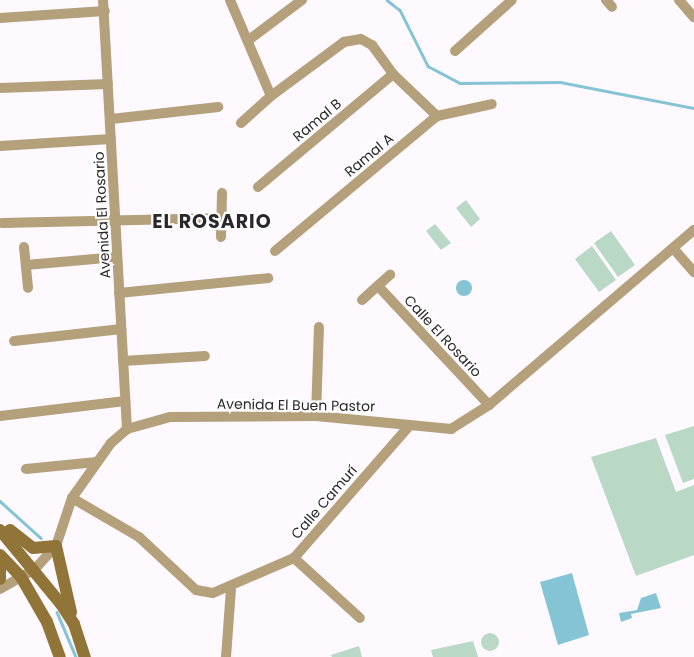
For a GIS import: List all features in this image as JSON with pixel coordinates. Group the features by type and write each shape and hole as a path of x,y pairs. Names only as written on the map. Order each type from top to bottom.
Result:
{"street":[{"name":"Avenida El Rosario","path":"103,0 127,429"},
{"path":"230,0 250,39 271,96"},
{"path":"250,39 302,0"},
{"path":"455,51 512,0"},
{"path":"679,0 694,17"},
{"path":"0,18 105,11"},
{"path":"241,123 271,96 352,39 372,45 393,74 437,116"},
{"name":"Ramal B","path":"258,187 393,74"},
{"path":"0,88 108,84"},
{"name":"Ramal A","path":"275,251 437,116 492,104"},
{"path":"111,119 218,107"},
{"path":"0,146 111,139"},
{"path":"221,237 225,218 222,193"},
{"path":"2,223 115,218 225,218"},
{"name":"Avenida El Buen Pastor","path":"127,429 170,417 316,416 451,429 489,405 694,230"},
{"path":"24,247 28,288"},
{"path":"673,248 694,272"},
{"path":"26,266 118,257"},
{"path":"362,300 390,275"},
{"path":"119,293 268,278"},
{"name":"Calle El Rosario","path":"378,286 489,405"},
{"path":"316,416 319,327"},
{"path":"14,341 121,329"},
{"path":"123,361 206,356"},
{"path":"0,416 125,401"},
{"name":"Calle Camurí","path":"72,498 139,537 196,590 213,594 231,589 294,558 410,425"},
{"path":"0,589 35,569 56,546 72,498 97,462 127,429"},
{"path":"26,469 97,462"},
{"path":"0,524 33,548 56,546"},
{"path":"0,530 35,569 74,624"},
{"path":"56,546 74,624 85,657"},
{"path":"0,555 21,576 47,622 60,657"},
{"path":"294,558 360,618"},
{"path":"0,567 0,579"},
{"path":"226,657 231,589"}],"green space":[{"path":"466,200 480,219 471,227 456,208"},
{"path":"435,224 451,243 441,250 426,231"},
{"path":"611,231 635,265 618,277 594,243"},
{"path":"592,246 616,280 599,292 575,259"},
{"path":"694,426 694,479 683,483 665,435"},
{"path":"656,438 676,492 694,485 694,555 636,576 591,457"},
{"path":"486,633 494,633 499,638 497,649 486,651 481,646 481,638"},
{"path":"473,641 478,657 433,657 431,650"},
{"path":"359,646 362,657 332,657 331,655"}],"water":[{"path":"461,280 467,280 472,285 470,294 461,296 456,291 456,285"},
{"path":"572,573 589,635 558,645 540,582"},
{"path":"656,593 661,608 631,614 632,618 621,622 619,613 637,610 641,598"}],"waterway":[{"path":"387,0 400,10 428,66 460,83 560,82 694,108"},
{"path":"0,501 41,538"},
{"path":"57,612 76,657"}],"district":[{"name":"EL ROSARIO","path":"212,222"}]}
